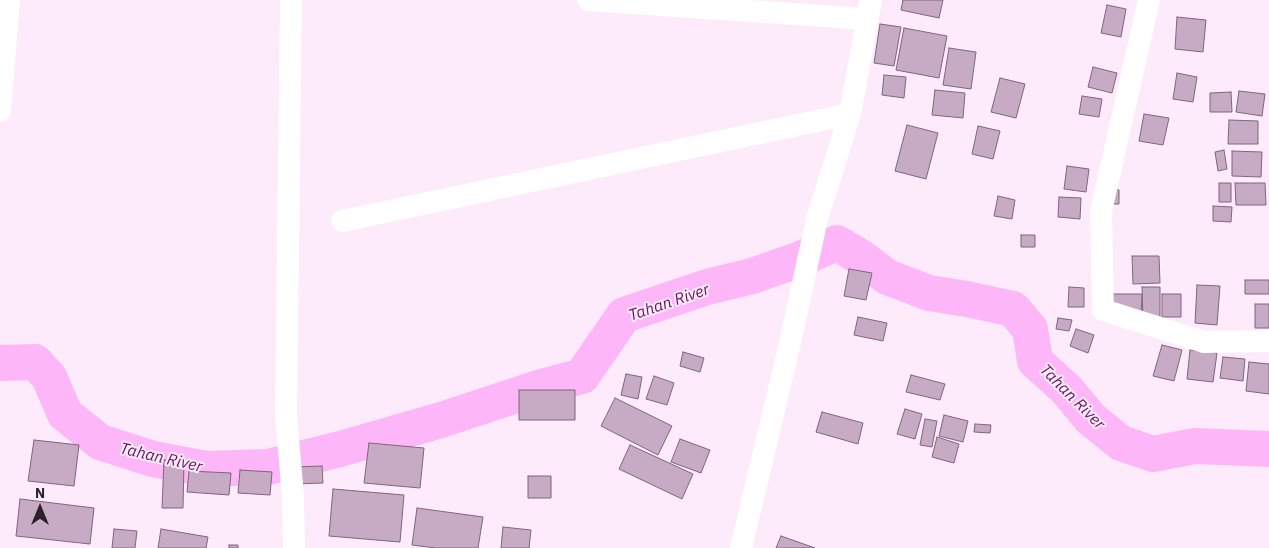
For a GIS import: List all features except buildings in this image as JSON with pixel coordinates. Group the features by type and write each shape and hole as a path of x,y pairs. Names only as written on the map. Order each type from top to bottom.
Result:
{"street":[{"path":"0,111 9,0"},
{"path":"292,0 286,414 293,496 294,548"},
{"path":"600,0 869,9 850,114 816,219 790,343 741,548"},
{"path":"1149,0 1101,211 1103,310 1204,342 1269,342"},
{"path":"342,221 850,114"}],"waterway":[{"name":"Tahan River","path":"0,363 35,362 49,377 65,414 100,442 153,459 207,469 268,467 340,449 441,420 538,388 582,376 624,315 707,287 752,276 795,261 837,243 862,258 887,277 929,293 1013,309 1030,329 1035,361 1067,390 1091,419 1121,443 1153,454 1195,446 1269,449"}]}
